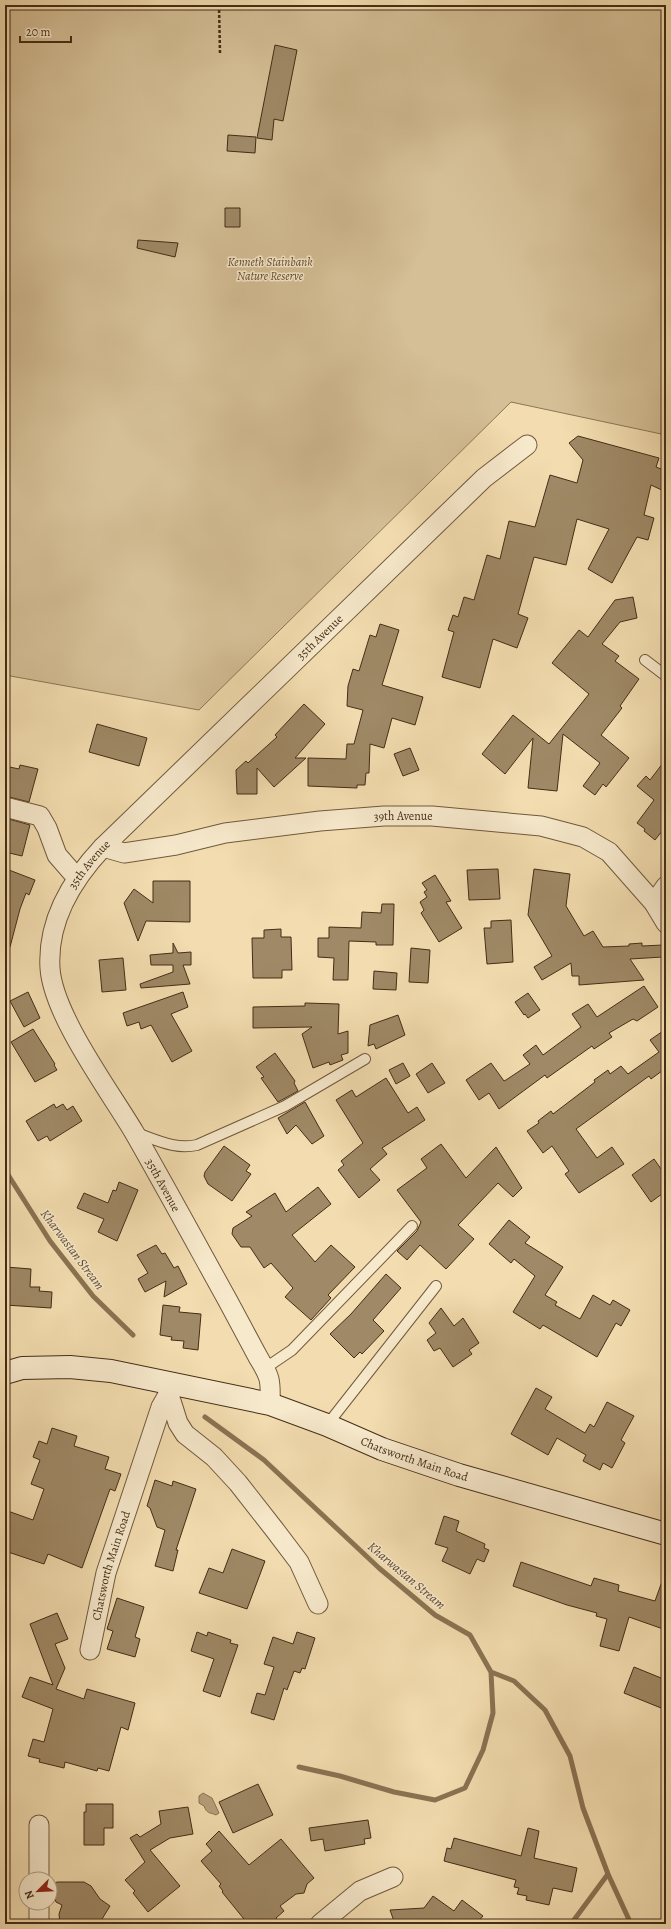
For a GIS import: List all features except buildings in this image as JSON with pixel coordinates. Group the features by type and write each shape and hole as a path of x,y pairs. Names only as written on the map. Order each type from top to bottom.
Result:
{"street":[{"name":"35th Avenue","path":"270,1404 270,1389 268,1378 264,1369 134,1133 65,1017 52,980 50,967 52,935 63,904 77,878 103,847 473,489 526,445"},
{"path":"5,806 40,816 47,828 57,855 77,878"},
{"name":"39th Avenue","path":"103,847 124,853 176,845 225,834 320,821 376,817 432,816 489,820 541,826 583,837 596,843 609,852 654,903 666,923"},
{"path":"654,903 666,886"},
{"name":"Chatsworth Main Road","path":"5,1373 22,1368 70,1367 111,1372 167,1388 270,1404 327,1425 382,1449 459,1475 666,1534"},
{"path":"167,1388 178,1423 185,1434 214,1458 238,1483 270,1523 298,1562 318,1604"},
{"name":"Chatsworth Main Road","path":"90,1650 106,1573 167,1388"},
{"path":"39,1825 39,1871"},
{"path":"320,1924 360,1891 393,1877"},
{"path":"39,1911 39,1924"}],"lane":[{"path":"645,660 666,676"},
{"path":"134,1133 174,1146 186,1147 197,1145 285,1106 365,1059"},
{"path":"264,1369 292,1350 412,1226"},
{"path":"327,1425 436,1286"}],"path":[{"path":"219,5 220,54"}],"green space":[{"name":"Kenneth Stainbank Nature Reserve","path":"5,5 666,5 666,435 511,402 199,710 5,675"}],"shaded area":[{"path":"203,1793 212,1798 219,1813 216,1815 208,1812 204,1806 199,1803 199,1796"}],"waterway":[{"name":"Kharwastan Stream","path":"5,1170 50,1241 93,1296 133,1335"},
{"name":"Kharwastan Stream","path":"205,1417 264,1460 379,1568 435,1615 470,1635 491,1672 493,1713 483,1750 465,1788 435,1800 394,1792 340,1776 299,1767"},
{"path":"491,1672 514,1681 545,1710 570,1756 583,1808 608,1874 631,1924"},
{"path":"571,1924 608,1874"}]}
